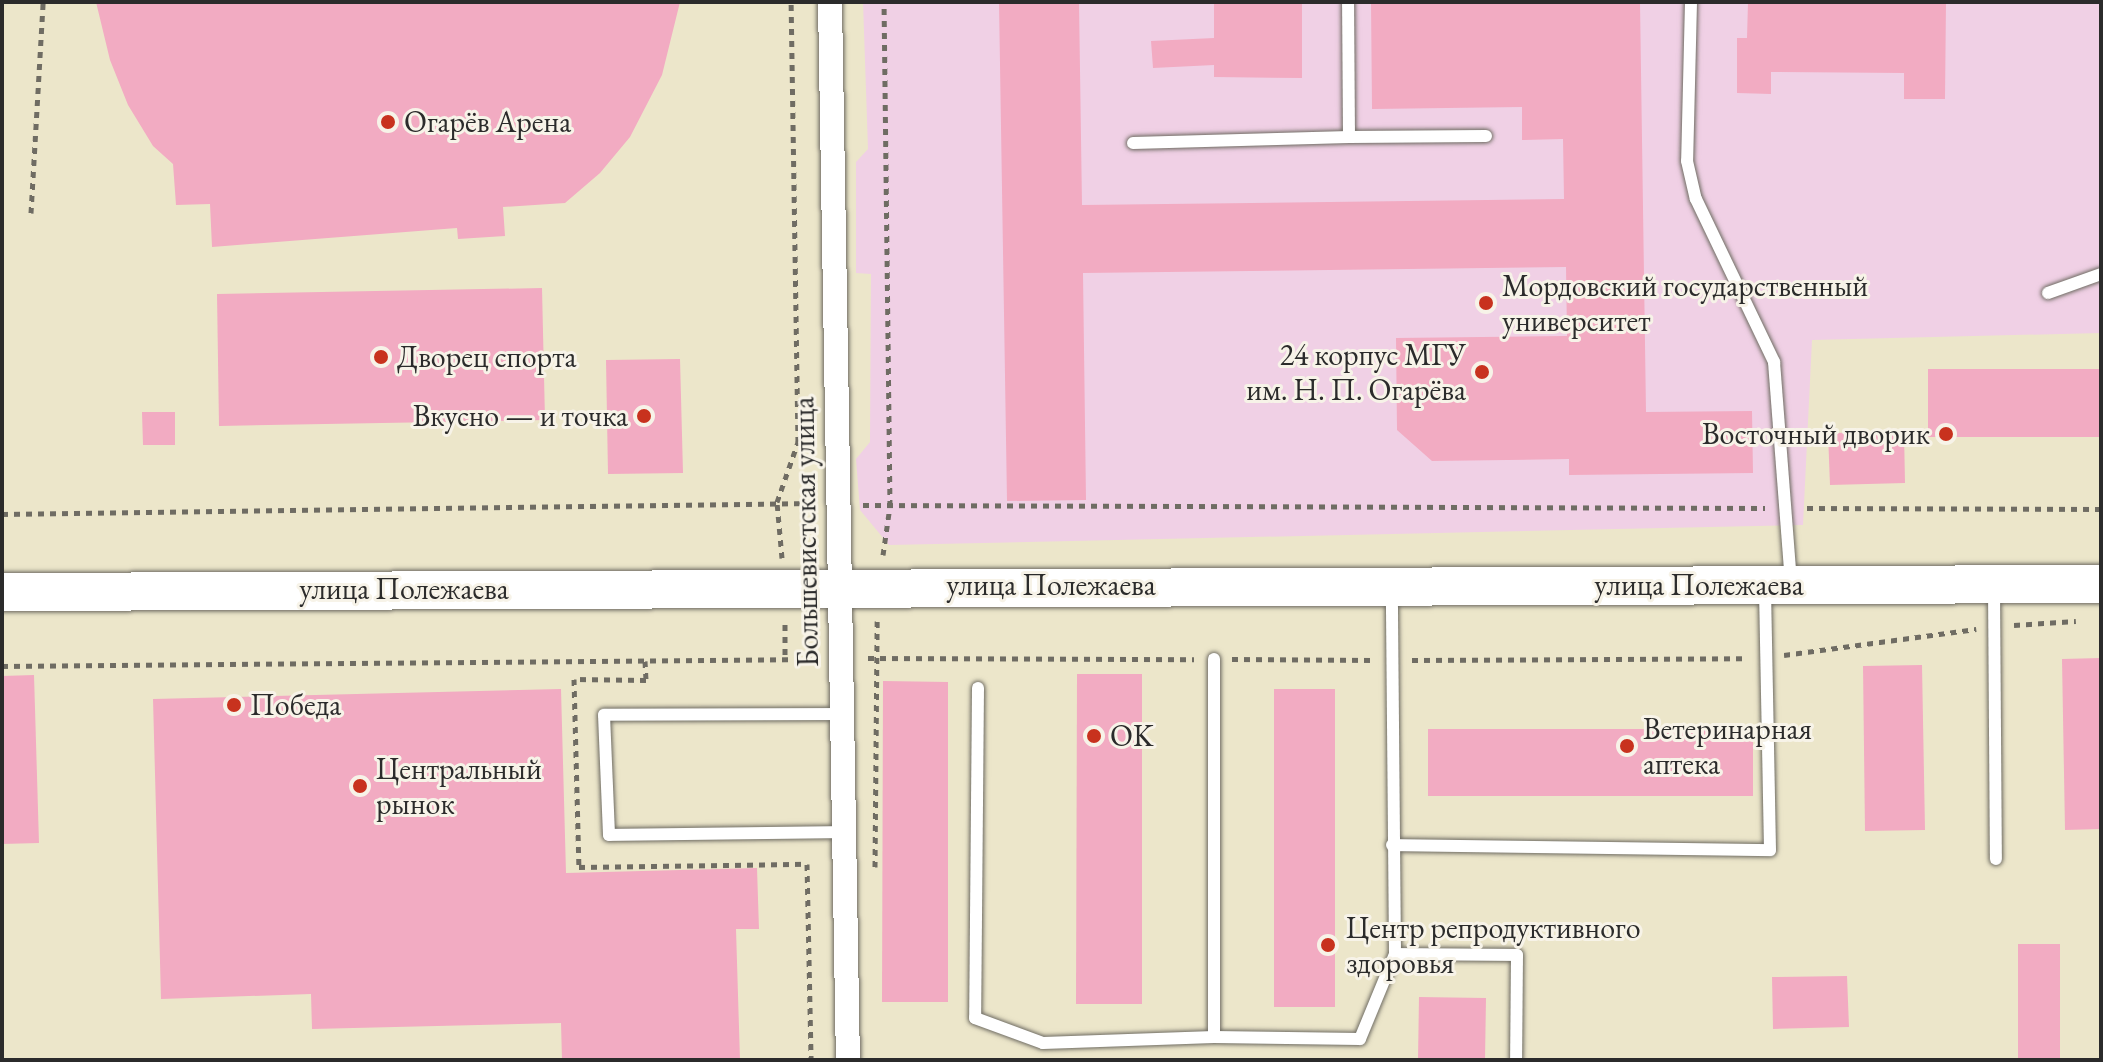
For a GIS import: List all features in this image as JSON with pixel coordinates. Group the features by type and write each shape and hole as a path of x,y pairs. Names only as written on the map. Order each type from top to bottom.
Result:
{"main road":[{"name":"улица Полежаева","path":"2,592 878,585 2101,584"}],"street":[{"name":"Большевистская улица","path":"830,2 848,1060"}],"lane":[{"path":"1348,2 1349,137"},
{"path":"1392,845 1770,850 1769,657 1788,508 1774,362 1696,199 1687,161 1691,2"},
{"path":"1133,143 1486,136"},
{"path":"2048,293 2101,274"},
{"path":"1994,584 1996,859"},
{"path":"978,688 975,1018 1043,1043 1214,1037 1360,1039 1395,954 1392,585"},
{"path":"1214,659 1214,1037"},
{"path":"841,714 604,715 609,835 843,832"},
{"path":"1395,954 1517,955 1516,1060"}],"path":[{"path":"31,213 43,2"},
{"path":"785,659 785,586 777,502 798,442 791,2"},
{"path":"875,873 875,658 878,585 890,506 884,2"},
{"path":"2,514 809,503"},
{"path":"858,505 2101,509"},
{"path":"2,666 875,658 1392,660 1769,657 1994,627 2086,621"},
{"path":"645,661 646,680"}],"shaded area":[{"name":"Мордовский государственный университет","path":"863,2 2101,2 2101,333 1812,340 1803,525 889,545 860,510 856,459 870,442 871,274 856,273 856,162 868,149"}],"building":[{"name":"Огарёв Арена","path":"96,2 680,2 662,75 630,137 600,173 565,203 503,207 505,236 458,239 457,228 212,247 210,204 176,205 173,164 153,146 128,105 110,60"},
{"path":"999,2 1079,2 1082,205 1564,199 1563,139 1522,140 1522,107 1372,109 1371,2 1640,2 1646,412 1752,411 1753,473 1569,475 1569,459 1432,461 1397,430 1396,338 1567,336 1566,267 1083,273 1086,500 1007,501"},
{"path":"1214,2 1302,2 1302,78 1214,77 1214,65 1153,68 1151,41 1214,38"},
{"path":"1748,2 1946,2 1945,99 1904,99 1904,73 1771,72 1771,94 1737,93 1737,38 1747,38"},
{"name":"Дворец cпорта","path":"542,288 545,420 219,426 217,294"},
{"name":"Вкусно — и точка","path":"680,359 683,473 608,474 606,360"},
{"path":"1928,369 2101,369 2101,437 1928,437"},
{"path":"142,412 175,412 175,445 143,445"},
{"path":"1904,432 1905,483 1830,485 1828,433"},
{"path":"2101,658 2101,829 2065,830 2062,659"},
{"path":"1922,665 1925,830 1865,831 1863,666"},
{"path":"1077,674 1142,674 1142,1004 1076,1004"},
{"path":"34,675 39,843 2,844 2,676"},
{"path":"883,681 948,682 948,1002 882,1002"},
{"name":"Центральный рынок","path":"561,689 566,873 757,868 759,929 736,929 740,1060 562,1060 561,1023 312,1029 311,994 161,999 153,699"},
{"path":"1274,689 1335,689 1335,1007 1274,1007"},
{"path":"1428,729 1753,729 1753,796 1428,796"},
{"path":"2018,944 2060,944 2060,1060 2018,1060"},
{"path":"1847,976 1849,1027 1773,1029 1772,977"},
{"path":"1419,997 1486,998 1485,1060 1418,1060"}],"place":[{"name":"Огарёв Арена","path":"388,122"},
{"name":"Мордовский государственный университет","path":"1486,303"},
{"name":"Дворец cпорта","path":"381,357"},
{"name":"24 корпус МГУ им. Н. П. Огарёва","path":"1482,372"},
{"name":"Вкусно — и точка","path":"644,416"},
{"name":"Восточный дворик","path":"1946,434"},
{"name":"Победа","path":"234,705"},
{"name":"OK","path":"1094,736"},
{"name":"Ветеринарная аптека","path":"1627,746"},
{"name":"Центральный рынок","path":"360,786"},
{"name":"Центр репродуктивного здоровья","path":"1328,945"}]}
